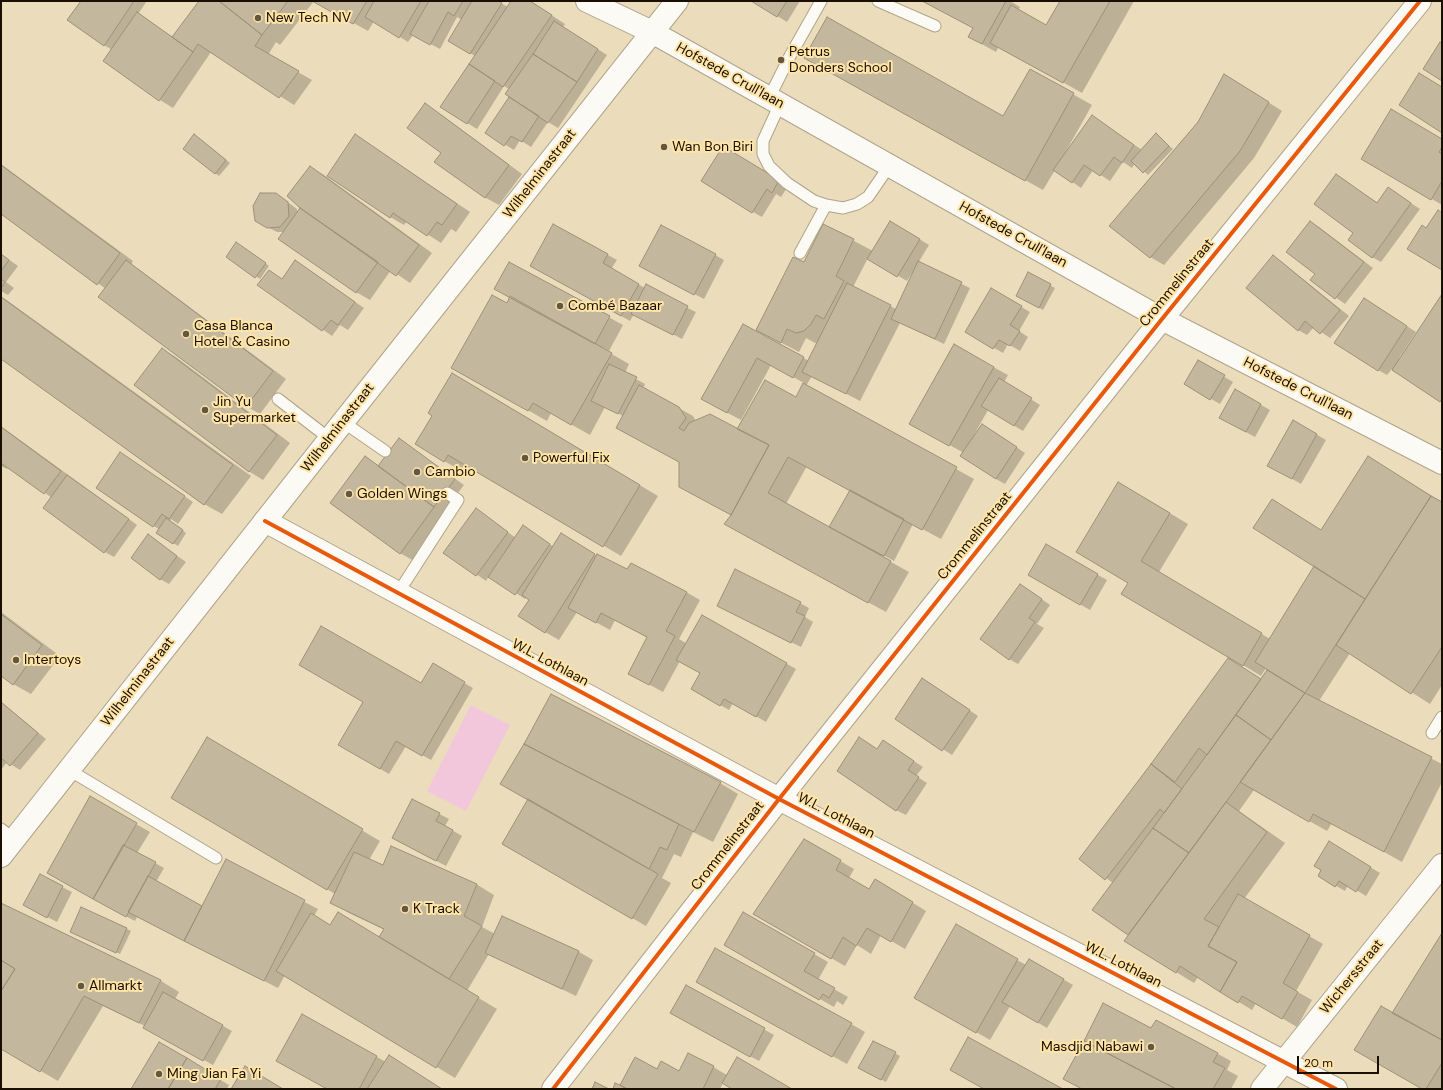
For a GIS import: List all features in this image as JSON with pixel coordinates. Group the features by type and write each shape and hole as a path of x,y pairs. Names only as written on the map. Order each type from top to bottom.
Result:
{"street":[{"name":"Hofstede Crull'laan","path":"587,1 652,32 1162,319 1442,463"},
{"name":"Wilhelminastraat","path":"1,856 8,834 69,770 677,1"},
{"name":"Crommelinstraat","path":"553,1089 779,798 1162,319 1420,1"},
{"name":"W.L. Lothlaan","path":"265,521 779,798 1336,1089"},
{"name":"Wichersstraat","path":"1262,1089 1442,865"}],"lane":[{"path":"821,1 790,56 763,141 763,154 769,166 787,183 814,201 843,208 857,204 868,197 890,165"},
{"path":"878,1 935,26"},
{"path":"800,253 826,205"},
{"path":"278,399 330,439"},
{"path":"343,422 386,451"},
{"path":"398,593 458,500 447,493"},
{"path":"1432,733 1442,717"},
{"path":"69,770 216,858"}],"shaded area":[{"path":"471,705 510,725 466,811 427,791"}],"building":[{"path":"81,1 134,1 104,46 67,20"},
{"path":"199,1 219,1 262,35 255,46 299,71 279,98 198,44 193,52 172,37"},
{"name":"New Tech NV","path":"219,1 288,1 262,35"},
{"path":"312,1 367,1 353,24"},
{"path":"374,1 421,1 399,38 365,17"},
{"path":"429,1 463,1 454,16 448,12 430,45 410,34"},
{"path":"472,1 499,1 502,3 470,54 448,41"},
{"path":"511,1 530,1 552,15 503,87 469,64"},
{"path":"751,1 787,1 777,17"},
{"path":"922,1 1006,1 982,44 968,37 973,28"},
{"path":"1060,1 1110,1 1063,83 990,43 1011,5 1046,25"},
{"path":"137,12 193,52 159,101 103,61"},
{"path":"827,17 1003,116 1030,69 1074,93 1025,181 804,58"},
{"path":"554,21 598,49 577,82 533,54"},
{"path":"1440,42 1442,43 1442,81 1423,69"},
{"path":"533,54 577,82 548,123 505,94"},
{"path":"469,64 495,81 467,124 440,107"},
{"path":"1419,73 1442,87 1442,133 1399,105"},
{"path":"1224,74 1269,102 1240,151 1150,258 1109,226 1198,122"},
{"path":"509,97 539,116 522,142 511,136 504,146 485,133"},
{"path":"425,103 509,165 485,198 434,162 441,153 407,128"},
{"path":"1391,109 1442,139 1442,147 1439,152 1442,154 1442,181 1431,200 1361,159"},
{"path":"1092,115 1134,145 1122,163 1114,157 1100,176 1084,165 1072,183 1053,170"},
{"path":"1156,133 1169,146 1143,173 1131,161"},
{"path":"194,134 226,160 215,174 183,149"},
{"path":"355,134 457,204 442,225 437,222 427,236 393,213 390,218 327,176"},
{"path":"723,146 779,180 772,193 767,189 752,213 701,181"},
{"path":"1,165 120,253 97,285 1,214"},
{"path":"310,166 419,245 396,276 300,208 287,196"},
{"path":"1336,174 1377,203 1388,187 1411,203 1372,258 1348,240 1353,233 1314,204"},
{"path":"260,193 276,193 288,202 289,216 280,227 267,228 255,221 253,206"},
{"path":"300,208 378,262 356,293 278,239"},
{"path":"1438,210 1442,213 1442,270 1407,249 1422,225 1426,228"},
{"path":"890,221 920,239 897,277 867,259"},
{"path":"1310,221 1364,262 1335,299 1310,280 1315,274 1286,252"},
{"path":"553,224 608,254 603,263 639,284 621,316 530,266"},
{"path":"823,224 854,239 836,276 844,281 824,319 816,315 811,324 804,331 796,333 787,329 781,343 756,330 793,257 804,262"},
{"path":"661,225 716,254 694,295 639,266"},
{"path":"236,242 266,263 255,278 226,257"},
{"path":"1,254 9,260 1,271"},
{"path":"1273,255 1340,310 1320,334 1305,321 1298,331 1246,288"},
{"name":"Casa Blanca Hotel & Casino","path":"126,260 273,371 246,407 98,297"},
{"path":"295,260 355,302 338,325 331,320 322,331 257,285 269,270 282,279"},
{"path":"918,261 962,282 935,339 891,319"},
{"name":"Combé Bazaar","path":"509,262 610,316 595,344 494,289"},
{"path":"1028,272 1051,284 1039,308 1016,296"},
{"path":"1,279 5,282 1,288"},
{"path":"847,283 891,305 846,394 802,372"},
{"path":"646,284 688,306 673,335 631,314"},
{"path":"991,288 1022,306 1010,325 1020,331 1010,346 999,340 993,349 965,332"},
{"path":"1442,294 1442,399 1440,402 1392,370"},
{"path":"492,295 507,303 510,296 612,353 571,425 533,403 528,411 451,368"},
{"path":"1,297 233,465 204,505 1,359"},
{"path":"1364,298 1407,326 1378,371 1334,343"},
{"path":"743,324 804,357 793,378 757,358 727,413 701,399"},
{"path":"954,344 994,367 949,446 909,424"},
{"name":"Jin Yu Supermarket","path":"162,348 277,435 249,472 134,385"},
{"path":"1198,360 1225,375 1210,400 1184,384"},
{"path":"609,364 637,377 618,414 591,401"},
{"name":"Powerful Fix","path":"452,373 640,485 603,547 448,455 444,462 415,444 432,416 428,413"},
{"path":"999,378 1032,398 1014,426 981,406"},
{"path":"765,380 796,397 803,383 957,467 922,530 788,457 768,493 891,561 868,603 724,524 731,515 769,445 737,429"},
{"path":"639,385 679,407 686,418 679,428 684,431 689,423 710,414 769,445 731,515 679,487 679,462 616,428"},
{"path":"1235,389 1261,404 1246,432 1219,418"},
{"path":"1293,420 1317,434 1292,479 1267,466"},
{"path":"982,424 1017,447 996,479 960,456"},
{"path":"1,427 61,471 44,494 1,463"},
{"name":"Cambio","path":"399,438 455,479 434,507 378,466"},
{"path":"120,452 185,496 169,519 162,514 153,527 96,488"},
{"path":"365,456 434,507 400,554 330,503"},
{"path":"1368,456 1431,496 1365,599 1253,528 1272,499 1321,530"},
{"path":"67,475 129,519 104,553 43,508"},
{"path":"1118,482 1170,513 1141,561 1262,633 1243,666 1121,594 1128,583 1076,552"},
{"path":"850,490 904,519 884,556 829,527"},
{"path":"1431,496 1442,502 1442,647 1411,694 1336,645"},
{"path":"476,508 508,532 476,576 443,553"},
{"path":"166,518 183,530 173,544 156,533"},
{"path":"523,525 550,544 515,595 488,577"},
{"path":"561,533 595,554 545,633 518,616 529,600 522,595"},
{"path":"148,534 177,556 160,580 131,558"},
{"path":"1046,544 1098,574 1080,605 1028,575"},
{"path":"597,554 627,569 631,563 687,592 666,631 675,636 649,685 628,674 647,637 601,613 596,623 568,608"},
{"path":"1314,566 1365,599 1305,693 1255,662"},
{"path":"735,569 801,602 796,612 805,616 791,643 717,606"},
{"path":"1020,584 1042,599 1029,618 1035,622 1009,660 980,639"},
{"name":"Intertoys","path":"1,614 42,645 13,685 1,676"},
{"path":"702,615 787,663 756,717 724,699 720,706 691,689 700,673 676,660"},
{"path":"321,626 421,683 433,663 465,682 422,756 396,741 380,769 338,745 363,702 299,665"},
{"path":"1228,658 1261,679 1207,755 1199,748 1175,782 1151,764"},
{"path":"1267,670 1305,693 1271,740 1236,715"},
{"path":"922,678 970,710 942,751 895,719"},
{"path":"1305,693 1432,757 1384,852 1313,814 1309,822 1240,782"},
{"path":"551,694 721,782 694,832 524,744"},
{"path":"1,702 38,733 10,766 1,758"},
{"path":"1236,715 1271,740 1189,853 1153,828"},
{"path":"207,737 363,829 327,890 171,798"},
{"path":"859,737 877,749 883,740 914,761 908,770 919,777 896,811 837,771"},
{"path":"524,744 679,824 667,850 660,847 649,869 500,784"},
{"path":"1151,764 1182,789 1164,813 1160,809 1105,880 1079,859"},
{"path":"90,796 137,823 93,899 47,873"},
{"path":"412,799 440,813 436,821 453,830 436,861 392,838"},
{"path":"528,799 658,874 632,919 502,844"},
{"path":"1226,802 1267,832 1204,919 1219,927 1208,946 1237,962 1220,992 1180,966 1176,973 1124,941"},
{"path":"1153,828 1189,853 1128,935 1092,910"},
{"path":"804,839 841,860 836,870 869,889 875,879 913,902 891,942 867,928 856,946 843,937 831,959 753,914"},
{"path":"1329,841 1371,867 1356,892 1339,881 1335,887 1318,876 1321,870 1314,866"},
{"path":"123,845 156,862 126,917 93,899"},
{"name":"K Track","path":"391,846 477,884 464,916 482,926 449,979 379,937 384,929 330,903 354,852 383,865"},
{"path":"226,859 305,900 264,981 184,941"},
{"path":"40,874 63,886 47,918 23,905"},
{"path":"148,876 202,906 184,941 128,912"},
{"path":"1238,894 1310,935 1283,983 1298,992 1282,1019 1242,996 1238,1003 1220,992 1237,962 1208,946"},
{"name":"Allmarkt","path":"1,903 161,980 139,1023 84,996 40,1072 1,1049 1,991 15,969 1,960"},
{"path":"81,907 127,928 116,953 70,932"},
{"path":"338,912 479,997 436,1068 276,971 311,913 330,925"},
{"path":"743,912 815,953 804,971 835,988 829,998 823,994 819,1000 724,945"},
{"path":"502,916 579,951 562,989 485,953"},
{"path":"956,924 1018,959 976,1033 914,998"},
{"path":"1442,933 1442,1040 1392,1013"},
{"path":"715,948 852,1023 832,1057 696,982"},
{"path":"1029,959 1064,979 1038,1023 1002,1002"},
{"path":"1,960 15,969 1,991"},
{"path":"686,985 765,1028 750,1057 670,1013"},
{"path":"163,992 223,1025 203,1061 143,1028"},
{"name":"Masdjid Nabawi","path":"1103,1003 1151,1028 1156,1020 1218,1053 1213,1062 1225,1068 1213,1089 1176,1089 1084,1041"},
{"path":"1381,1006 1442,1040 1442,1063 1426,1089 1422,1089 1354,1050"},
{"path":"302,1014 377,1056 359,1089 327,1089 276,1061"},
{"path":"968,1037 1063,1089 984,1089 950,1070"},
{"path":"873,1041 896,1052 881,1080 858,1068"},
{"path":"1084,1041 1176,1089 1082,1089 1063,1079"},
{"name":"Ming Jian Fa Yi","path":"159,1042 187,1058 168,1089 131,1089"},
{"path":"688,1053 714,1066 703,1089 627,1089 620,1085 635,1057 657,1069 661,1061 679,1071"},
{"path":"389,1055 442,1089 367,1089"},
{"path":"737,1057 792,1089 732,1089 722,1083"},
{"path":"187,1058 221,1079 215,1089 168,1089"},
{"path":"245,1066 283,1089 231,1089"},
{"path":"595,1082 609,1089 592,1089"},
{"path":"615,1083 620,1085 627,1089 613,1089"}],"cycle path":[{"path":"553,1089 779,799 1162,319 1420,1"},
{"path":"265,521 779,799 1336,1089"}],"place":[{"name":"New Tech NV","path":"258,18"},
{"name":"Petrus Donders School","path":"781,60"},
{"name":"Wan Bon Biri","path":"664,147"},
{"name":"Combé Bazaar","path":"560,306"},
{"name":"Casa Blanca Hotel & Casino","path":"186,334"},
{"name":"Jin Yu Supermarket","path":"205,410"},
{"name":"Powerful Fix","path":"525,458"},
{"name":"Cambio","path":"417,472"},
{"name":"Golden Wings","path":"349,494"},
{"name":"Intertoys","path":"16,660"},
{"name":"K Track","path":"405,909"},
{"name":"Allmarkt","path":"81,986"},
{"name":"Masdjid Nabawi","path":"1151,1047"},
{"name":"Ming Jian Fa Yi","path":"159,1074"}]}
